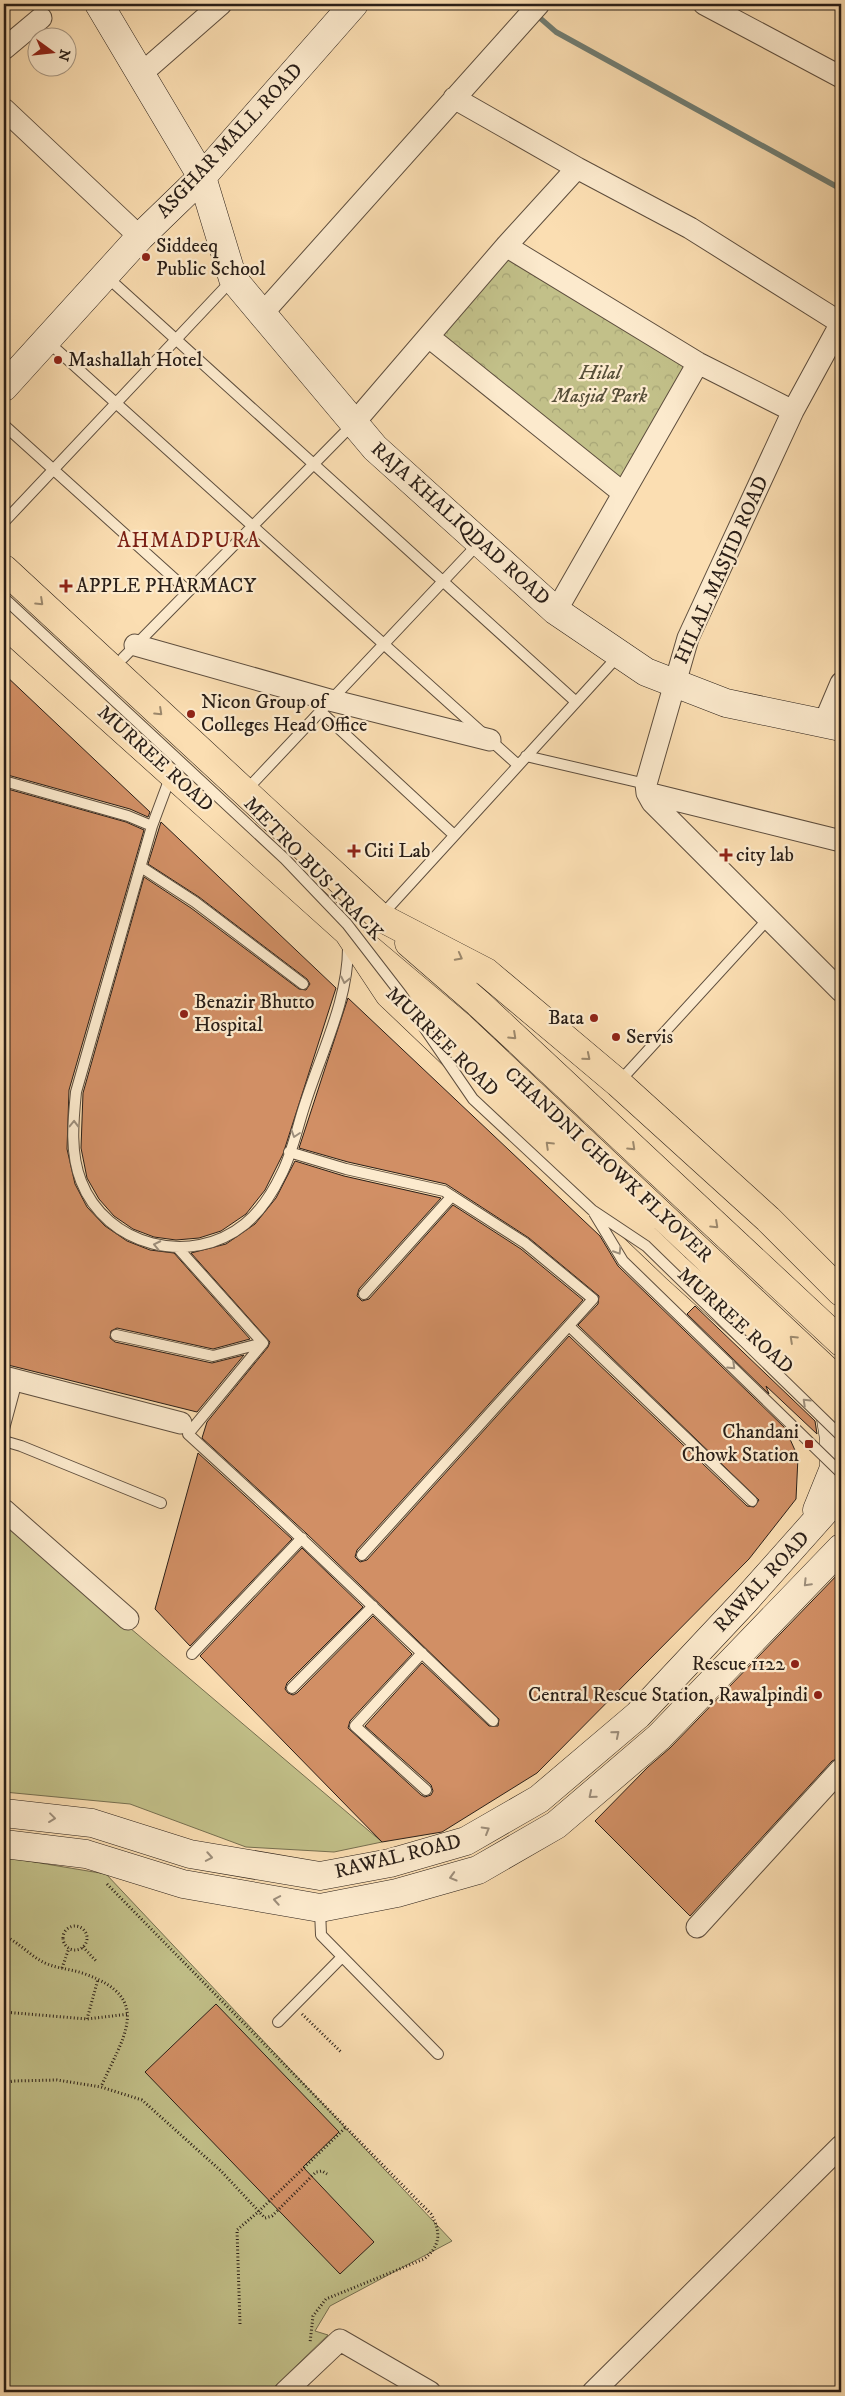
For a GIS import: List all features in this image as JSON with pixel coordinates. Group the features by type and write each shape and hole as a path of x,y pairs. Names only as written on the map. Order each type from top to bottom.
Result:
{"main road":[{"name":"RAJA KHALIQDAD ROAD","path":"99,4 202,177 233,279 374,448 556,611 646,672 726,703 833,725"},
{"name":"ASGHAR MALL ROAD","path":"4,387 140,237 202,177 354,4"},
{"name":"MURREE ROAD","path":"4,569 380,917 486,972 618,1083 768,1219 841,1292"},
{"name":"MURREE ROAD","path":"4,622 348,932 389,994 676,1268 837,1402"},
{"name":"CHANDNI CHOWK FLYOVER","path":"380,917 478,1003 841,1342"},
{"name":"CHANDNI CHOWK FLYOVER","path":"348,932 460,1026 660,1215 837,1402"},
{"path":"801,1540 823,1497 834,1468 837,1402"},
{"name":"RAWAL ROAD","path":"4,1813 92,1823 190,1854 320,1876 390,1863 466,1841 539,1799 638,1714 801,1540 841,1493"},
{"name":"RAWAL ROAD","path":"4,1844 86,1854 183,1884 320,1908 397,1893 478,1870 556,1825 659,1737 841,1548"}],"street":[{"path":"141,74 221,4"},
{"path":"262,314 539,4"},
{"path":"704,4 841,77"},
{"path":"4,50 40,18"},
{"path":"454,98 577,168 690,228 841,323"},
{"path":"4,109 140,237"},
{"path":"354,423 506,246 577,168"},
{"path":"506,246 698,362 793,411"},
{"name":"HILAL MASJID ROAD","path":"647,789 688,638 793,411 841,323"},
{"path":"429,337 623,493"},
{"path":"556,611 698,362"},
{"path":"129,652 325,706 490,740"},
{"path":"833,725 841,683"},
{"path":"647,789 841,841"},
{"path":"647,789 652,802 841,991"},
{"path":"10,1379 181,1423"},
{"path":"4,1510 128,1619"},
{"path":"697,1927 841,1769"},
{"path":"593,2392 841,2146"},
{"path":"285,2392 340,2340 430,2392"}],"lane":[{"path":"106,275 576,701"},
{"path":"4,522 233,279"},
{"path":"46,340 518,765"},
{"path":"129,652 354,423"},
{"path":"4,425 188,591"},
{"path":"252,784 479,542"},
{"name":"METRO BUS TRACK","path":"4,598 285,859 347,924 401,994 473,1098 592,1210 646,1246 841,1436"},
{"path":"380,917 620,655"},
{"path":"325,706 454,835"},
{"path":"526,756 647,789"},
{"path":"171,774 152,826 76,1092 74,1116 75,1163 89,1197 112,1224 142,1241 162,1247 188,1248 220,1240 244,1225 261,1208 283,1171 342,991 349,962 348,932"},
{"path":"4,781 128,816 152,826"},
{"path":"141,867 195,902 303,984"},
{"path":"618,1083 768,919"},
{"path":"289,1152 346,1169 444,1191 525,1242 593,1299 362,1555"},
{"path":"364,1294 452,1196"},
{"name":"METRO BUS TRACK","path":"592,1210 623,1261 841,1473"},
{"path":"177,1247 263,1343"},
{"path":"569,1326 752,1501"},
{"path":"116,1335 213,1356 263,1343"},
{"path":"263,1343 188,1434 302,1538 493,1721"},
{"path":"4,1429 10,1379"},
{"path":"4,1441 21,1446 161,1503"},
{"path":"192,1654 302,1538"},
{"path":"292,1688 373,1606"},
{"path":"422,1653 355,1726 426,1790"},
{"path":"320,1908 321,1935 438,2054"},
{"path":"278,2022 342,1957"}],"path":[{"path":"102,1881 121,1896 345,2128 431,2214 438,2225 438,2241 431,2253 424,2259 326,2299 313,2316 310,2344 307,2349"},
{"path":"77,1926 86,1932 86,1942 84,1947 79,1950 69,1948 63,1939 64,1934 72,1927 77,1926"},
{"path":"4,1936 45,1963 98,1979 122,1997 129,2014 128,2025 101,2087"},
{"path":"84,1947 97,1962"},
{"path":"62,1968 69,1948"},
{"path":"87,2020 98,1979"},
{"path":"294,2006 341,2052"},
{"path":"4,2012 87,2020 129,2014"},
{"path":"4,2083 57,2080 101,2087 142,2100 221,2171 262,2217 270,2218 314,2174 322,2171 328,2174"},
{"path":"240,2324 236,2233 238,2228 258,2212 345,2128"}],"green space":[{"name":"Hilal Masjid Park","path":"506,246 698,363 623,493 429,337"},
{"path":"4,1521 382,1842 334,1852 246,1847 130,1804 4,1792"},
{"path":"4,1857 106,1874 452,2241 330,2306 315,2331 328,2335 269,2392 4,2392"}],"building":[{"path":"4,674 150,812 148,817 130,809 4,774"},
{"path":"4,788 126,822 144,830 69,1090 67,1149 75,1184 87,1207 105,1226 127,1241 150,1250 174,1253 250,1339 213,1349 117,1328 111,1331 110,1338 115,1342 212,1363 244,1355 197,1412 4,1364"},
{"path":"161,822 336,988 283,1154 265,1190 246,1214 221,1231 199,1238 176,1240 154,1237 133,1229 114,1216 99,1199 87,1178 81,1148 83,1093 144,877 191,908 299,989 306,990 310,984 307,979 199,897 148,864"},
{"path":"348,998 600,1236 618,1266 785,1428 798,1457 796,1499 749,1559 537,1773 442,1832 382,1842 200,1656 302,1548 363,1607 287,1683 285,1689 288,1693 293,1695 297,1693 373,1616 412,1654 350,1721 348,1728 421,1795 425,1797 431,1795 433,1791 431,1785 365,1726 422,1663 489,1726 498,1726 499,1719 306,1533 202,1438 207,1422 268,1347 270,1342 191,1253 226,1244 255,1224 276,1198 295,1161 344,1176 441,1198 359,1289 357,1296 362,1301 369,1299 453,1205 521,1249 583,1300 357,1550 355,1557 360,1562 367,1560 569,1336 747,1506 754,1507 759,1500 578,1325 598,1304 599,1296 529,1238 446,1184 348,1162 299,1148"},
{"path":"695,1306 815,1421 817,1434 766,1386 769,1394 687,1314"},
{"path":"198,1453 292,1539 190,1646 155,1609"},
{"name":"Rescue 1122","path":"841,1571 841,1757 832,1761 690,1916 595,1821 648,1767 670,1748"},
{"path":"216,2004 339,2132 303,2167 374,2242 340,2274 145,2072"}],"waterway":[{"path":"524,4 556,32 841,189"}],"place":[{"name":"Siddeeq Public School","path":"146,257"},
{"name":"Mashallah Hotel","path":"58,360"},
{"name":"APPLE PHARMACY","path":"66,586"},
{"name":"Nicon Group of Colleges Head Office","path":"191,714"},
{"name":"Citi Lab","path":"354,851"},
{"name":"city lab","path":"726,855"},
{"name":"Benazir Bhutto Hospital","path":"184,1014"},
{"name":"Bata","path":"594,1018"},
{"name":"Servis","path":"616,1037"},
{"name":"Chandani Chowk Station","path":"809,1444"},
{"name":"Rescue 1122","path":"795,1664"},
{"name":"Central Rescue Station, Rawalpindi","path":"818,1695"}],"district":[{"name":"AHMADPURA","path":"189,541"}]}
